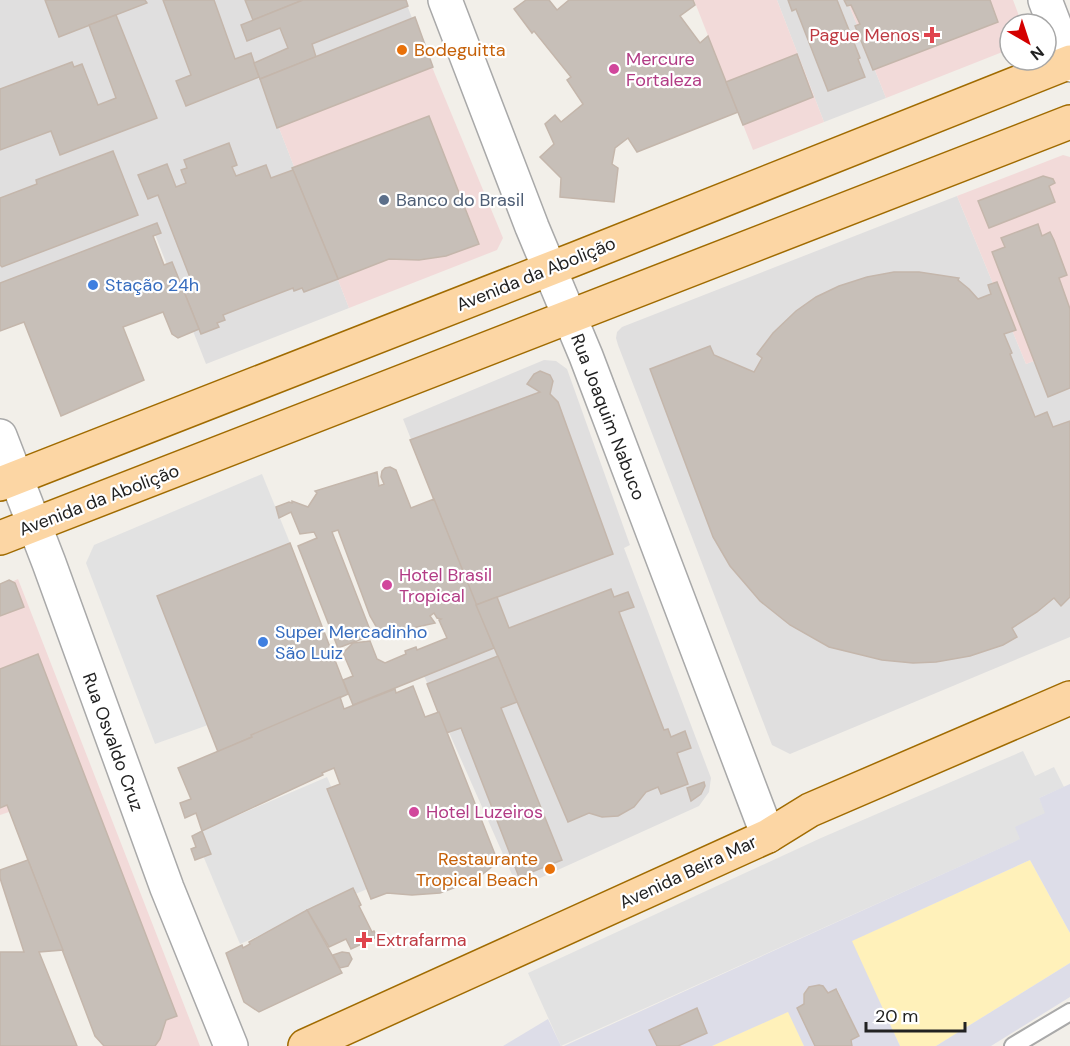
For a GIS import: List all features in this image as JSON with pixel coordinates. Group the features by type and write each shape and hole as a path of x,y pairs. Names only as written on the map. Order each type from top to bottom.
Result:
{"main road":[{"name":"Avenida da Abolição","path":"8,481 1070,63"},
{"name":"Avenida da Abolição","path":"0,538 1070,122"},
{"name":"Avenida Beira Mar","path":"305,1046 768,836 810,810 1070,698"}],"street":[{"name":"Rua Joaquim Nabuco","path":"445,0 768,836"},
{"path":"1045,0 1070,63"},
{"name":"Rua Osvaldo Cruz","path":"0,436 8,481 34,525 166,888 231,1046"}],"lane":[{"path":"1013,1046 1070,1012"}],"shaded area":[{"path":"0,0 405,0 412,18 260,79 349,308 206,364 152,227 0,285"},
{"path":"694,0 777,0 824,122 753,150"},
{"path":"777,0 847,0 886,98 824,122"},
{"path":"847,0 1013,0 1018,12 998,12 998,54 886,98"},
{"path":"315,57 432,67 503,238 497,250 349,308 260,79"},
{"path":"1063,155 1070,157 1070,347 1026,364 957,196"},
{"path":"957,196 1026,364 1070,347 1070,637 790,754 772,745 618,345 617,332 622,327"},
{"path":"544,360 556,361 567,369 630,545 624,548 711,778 709,792 699,806 518,888 424,676 494,648 403,419"},
{"path":"262,474 290,543 208,725 155,744 86,563 94,545"},
{"path":"18,579 200,1046 108,1046 12,811 0,815 0,587"},
{"path":"1023,751 1035,776 1054,767 1064,787 1039,798 1046,813 1021,839 561,1046 528,973 821,838"},
{"path":"327,777 374,886 240,944 194,834"},
{"path":"1070,784 1070,933 1030,860 852,941 900,1046 852,1046 851,1040 859,1036 837,989 828,993 823,986 818,985 806,990 803,994 804,1004 797,1008 815,1046 804,1046 788,1012 712,1046 564,1046 1020,839 1015,827 1045,813 1039,798"},
{"path":"1070,963 1070,997 991,1046 936,1046"},
{"path":"548,1019 561,1046 503,1046"}],"sand":[{"path":"1030,860 1070,933 1070,963 936,1046 900,1046 851,941"},
{"path":"789,1011 804,1046 712,1046"}],"building":[{"path":"45,0 145,0 147,3 59,37"},
{"path":"163,0 214,0 235,59 251,53 259,77 186,106 176,81 191,75"},
{"path":"245,0 303,0 253,20"},
{"path":"303,0 406,0 408,6 312,44 316,57 260,79 254,63 288,48 280,28 247,41 241,25"},
{"path":"526,0 549,0 557,10 569,0 693,0 695,5 680,16 700,43 708,36 738,112 637,152 628,138 615,148 612,164 618,168 614,202 560,197 561,178 540,157 554,144 545,124 555,115 561,122 583,104 567,80 571,77 514,9"},
{"path":"788,0 837,0 865,77 828,91 796,9 792,11"},
{"path":"844,0 990,0 998,22 873,70 855,26 860,24 851,5 847,6"},
{"path":"116,15 157,118 60,155 51,131 0,150 0,89 72,62 74,67 82,64 98,105 116,98 89,25"},
{"path":"415,17 433,67 277,128 260,79"},
{"path":"797,54 813,97 743,125 726,82"},
{"path":"429,116 479,244 446,256 419,260 389,259 338,279 292,168"},
{"path":"229,143 237,165 232,167 236,176 266,165 271,178 293,170 338,279 304,292 302,288 294,291 293,288 223,315 225,320 217,323 219,327 201,334 181,284 191,280 158,195 148,199 138,175 167,164 176,187 186,183 181,170 187,168 184,160"},
{"path":"113,151 138,215 2,267 0,265 0,198 37,184 36,180"},
{"path":"1043,176 1053,179 1055,183 1049,186 1055,202 989,228 978,201"},
{"path":"157,223 161,233 153,236 164,265 172,262 199,329 178,338 172,334 163,312 123,327 144,380 61,416 24,322 0,331 0,283"},
{"path":"1038,224 1042,236 1050,232 1054,240 1067,275 1059,278 1070,309 1070,388 1048,397 992,252 1005,247 1001,238"},
{"path":"894,272 919,272 959,278 958,280 978,299 991,294 988,285 997,282 1016,330 1004,334 1035,417 1047,412 1053,427 1070,421 1070,597 1061,606 1054,598 1012,628 1017,637 1003,645 970,656 936,662 913,663 882,660 829,647 790,625 760,601 730,566 713,537 650,369 710,346 714,355 754,372 762,358 757,354 773,333 796,311 816,297 839,286 867,277"},
{"path":"540,371 550,375 553,381 550,394 558,402 613,554 476,605 410,440 540,392 527,384 534,374"},
{"path":"390,467 396,470 411,508 434,499 494,648 353,705 343,680 353,676 343,653 353,643 370,641 377,659 385,663 406,654 405,651 416,647 417,650 447,638 439,620 441,619 437,618 434,613 430,616 435,623 381,635 370,616 338,530 332,532 372,635 338,648 298,546 317,538 314,532 300,534 291,512 279,518 276,507 292,503 292,501 308,507 317,493 315,491 377,472 379,486 384,484 381,477 382,471"},
{"path":"290,543 348,694 218,752 157,596"},
{"path":"9,580 15,583 24,607 0,616 0,584"},
{"path":"611,589 614,597 628,592 634,607 619,612 664,730 668,729 671,737 685,731 691,748 677,753 688,784 661,794 658,787 646,792 634,807 618,816 602,817 589,813 568,822 476,605 497,597 509,628"},
{"path":"38,654 177,1016 166,1020 160,1039 155,1046 104,1046 95,1036 7,805 0,808 0,669"},
{"path":"498,656 517,702 501,708 562,860 519,877 461,728 446,733 427,684"},
{"path":"413,686 425,717 439,712 498,862 475,880 440,893 412,895 387,893 371,899 327,789 340,784 334,768 202,831 196,813 185,818 180,803 191,799 178,768 340,697 344,709 395,689 396,693"},
{"path":"704,782 705,786 701,794 691,801 687,788"},
{"path":"202,831 211,854 195,860 191,849 196,847 192,836"},
{"path":"28,860 63,950 39,952 77,1046 0,1046 0,952 24,952 0,878 0,870"},
{"path":"353,888 361,905 359,906 372,932 374,931 377,937 351,949 346,939 329,947 307,910"},
{"path":"307,910 342,973 259,1012 244,1002 226,953 242,945 243,948 250,944 249,942"},
{"path":"342,952 349,953 352,959 348,966 340,968 333,955"},
{"path":"823,986 828,993 836,989 859,1036 851,1040 852,1046 815,1046 797,1008 804,1004 804,994 809,987"},
{"path":"697,1008 707,1033 678,1046 657,1046 649,1030"}],"place":[{"name":"Pague Menos","path":"932,35"},
{"name":"Bodeguitta","path":"402,50"},
{"name":"Mercure Fortaleza","path":"614,69"},
{"name":"Banco do Brasil","path":"384,200"},
{"name":"Stação 24h","path":"93,285"},
{"name":"Hotel Brasil Tropical","path":"387,585"},
{"name":"Super Mercadinho São Luiz","path":"263,642"},
{"name":"Hotel Luzeiros","path":"414,812"},
{"name":"Restaurante Tropical Beach","path":"550,869"},
{"name":"Extrafarma","path":"364,940"}]}
